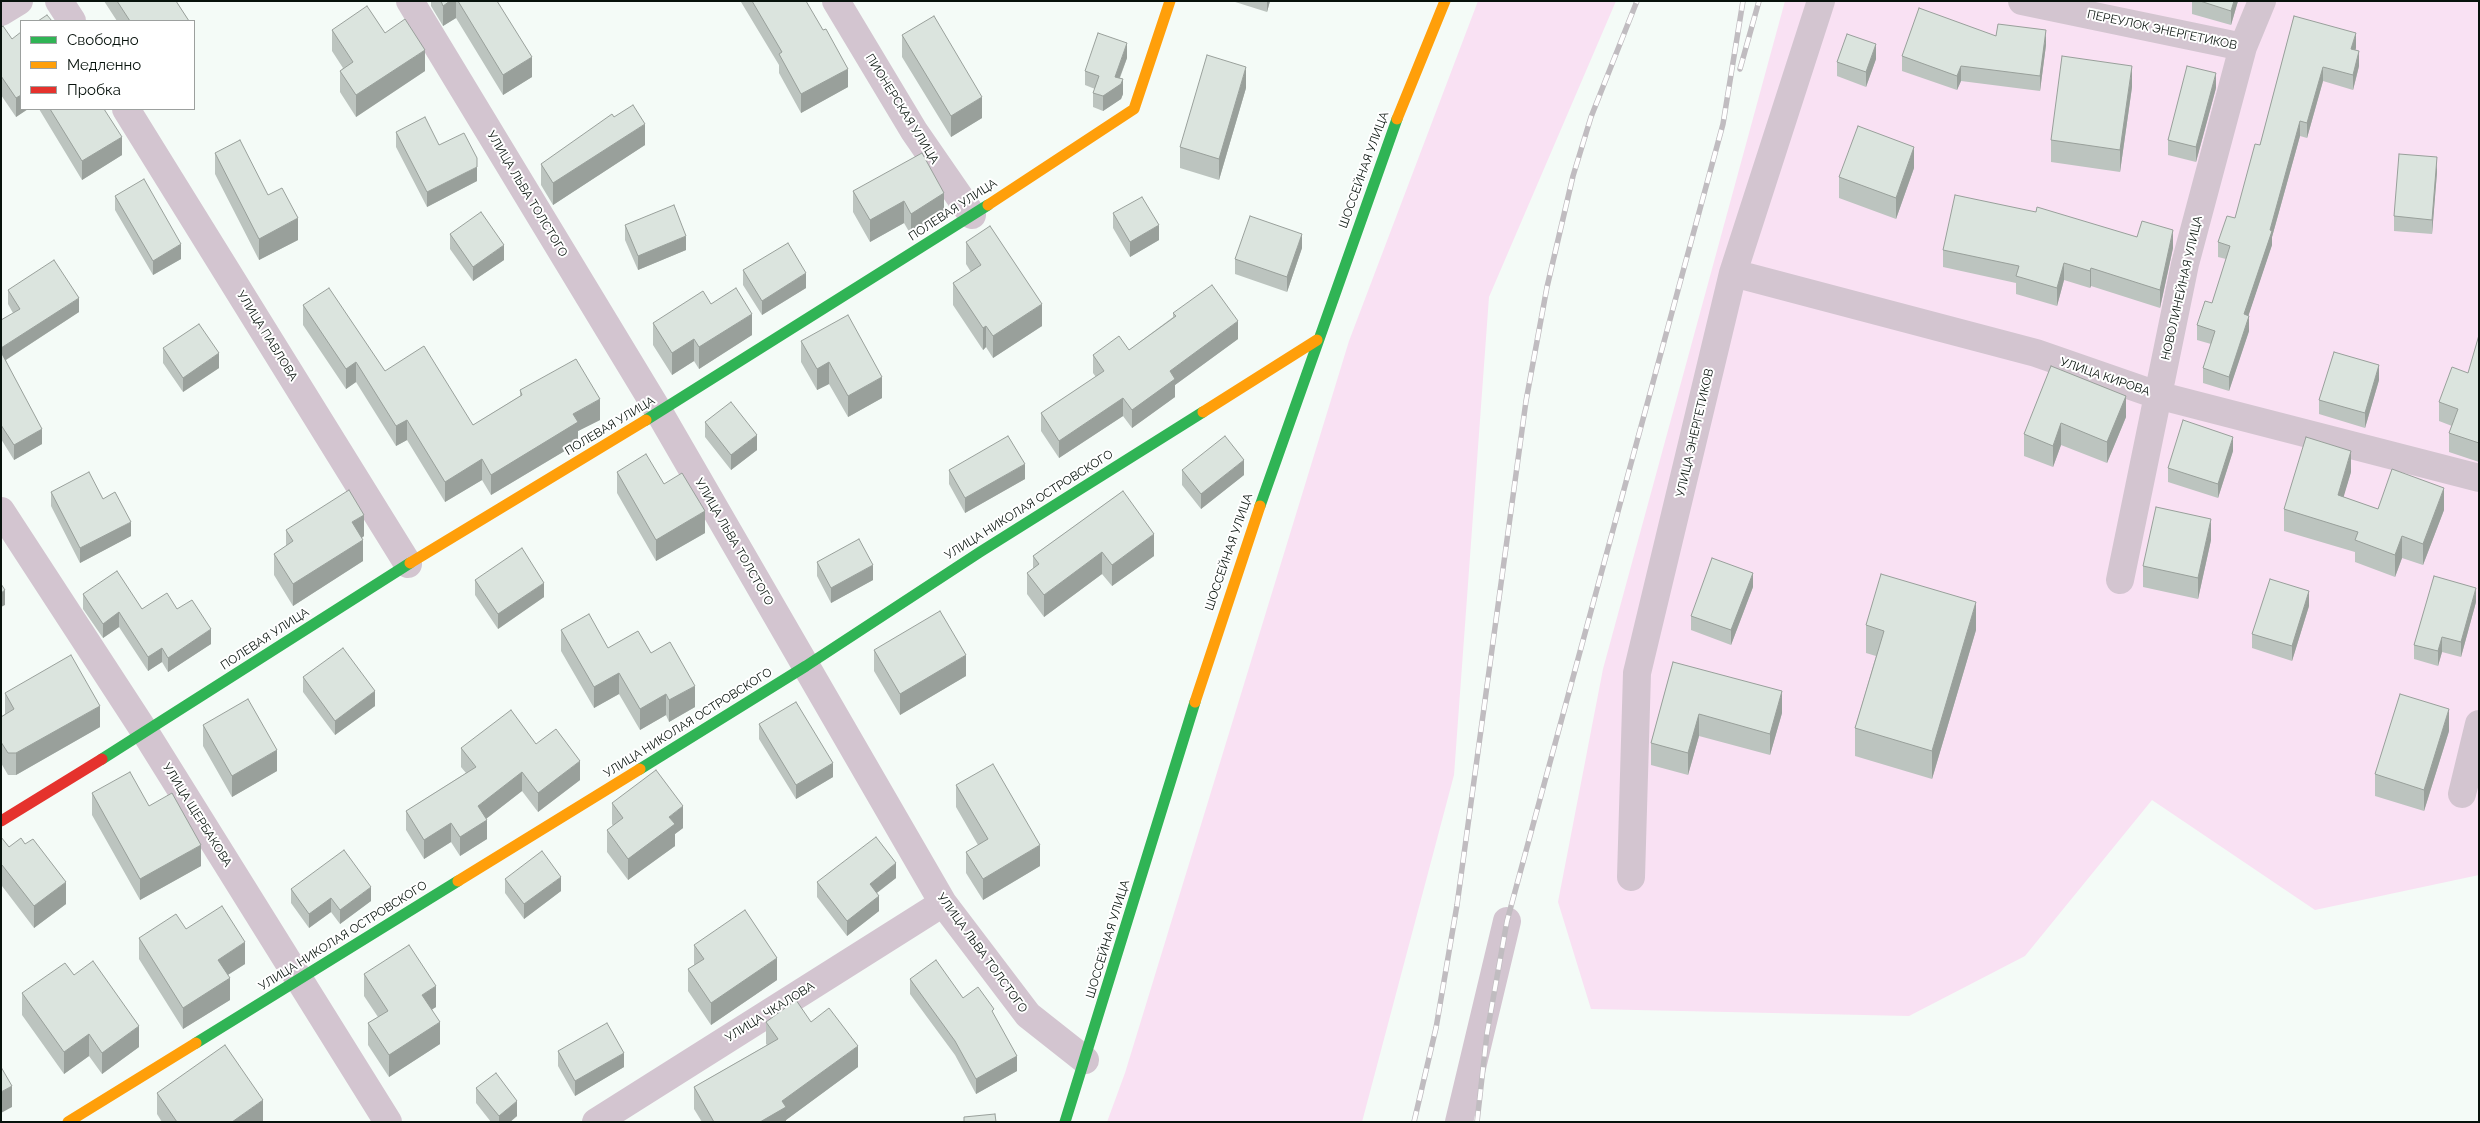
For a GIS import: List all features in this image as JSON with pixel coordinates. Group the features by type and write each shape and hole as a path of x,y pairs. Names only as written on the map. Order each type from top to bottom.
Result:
{"street":[{"path":"1,12 19,1"},
{"path":"59,1 71,20"},
{"name":"УЛИЦА ЛЬВА ТОЛСТОГО","path":"410,1 659,412 943,903 1028,1015 1085,1060"},
{"name":"ПИОНЕРСКАЯ УЛИЦА","path":"836,1 914,131 972,215"},
{"name":"ПОЛЕВАЯ УЛИЦА","path":"1,821 145,732 408,564 659,412 972,215 1134,109 1170,1"},
{"name":"ШОССЕЙНАЯ УЛИЦА","path":"1065,1122 1218,624 1317,340 1410,84 1445,1"},
{"name":"УЛИЦА ЭНЕРГЕТИКОВ","path":"1631,877 1638,673 1733,273 1821,1"},
{"name":"ПЕРЕУЛОК ЭНЕРГЕТИКОВ","path":"2022,1 2243,47"},
{"name":"НОВОЛИНЕЙНАЯ УЛИЦА","path":"2120,580 2185,264 2243,47 2262,1"},
{"name":"УЛИЦА ПАВЛОВА","path":"127,110 408,564"},
{"name":"УЛИЦА КИРОВА","path":"1733,273 2036,353 2157,395 2479,478"},
{"name":"УЛИЦА НИКОЛАЯ ОСТРОВСКОГО","path":"68,1122 806,666 980,552 1317,340"},
{"name":"УЛИЦА ЩЕРБАКОВА","path":"1,511 145,732 388,1122"},
{"path":"2462,794 2479,724"},
{"name":"УЛИЦА ЧКАЛОВА","path":"596,1122 943,903"},
{"path":"1459,1122 1507,921"}],"shaded area":[{"path":"1478,1 1616,1 1489,297 1454,775 1362,1122 1107,1122 1125,1073 1349,341"},
{"path":"1785,1 2479,1 2479,875 2315,910 2152,800 2025,956 1909,1016 1591,1009 1558,902 1603,669"}],"building":[{"path":"117,1 176,1 188,20 129,20"},
{"path":"441,1 450,1 443,6"},
{"path":"458,1 497,1 532,57 503,75"},
{"path":"752,1 806,1 823,30 826,29 848,69 801,94 779,54 782,52"},
{"path":"2200,1 2234,1 2231,11"},
{"path":"367,6 385,33 405,19 425,50 356,95 340,71 353,62 332,30"},
{"path":"1919,8 1996,36 1998,24 2046,30 2040,76 1961,66 1957,76 1902,56"},
{"path":"47,15 51,20 40,20"},
{"path":"934,16 982,97 951,116 902,35"},
{"path":"2294,16 2356,33 2351,49 2359,51 2353,75 2323,67 2307,123 2300,121 2270,230 2272,231 2244,314 2249,316 2229,377 2203,368 2215,331 2197,325 2205,301 2212,303 2230,246 2218,242 2227,216 2235,218 2255,144 2260,145"},
{"path":"3,26 12,39 20,33 20,96 16,98 1,76 1,28"},
{"path":"1098,33 1127,43 1115,77 1123,79 1121,84 1103,96 1093,93 1099,76 1085,71"},
{"path":"1847,34 1876,44 1866,72 1837,62"},
{"path":"1207,55 1246,67 1219,159 1180,147"},
{"path":"2062,56 2132,66 2120,150 2051,140"},
{"path":"2187,66 2216,73 2196,147 2168,140"},
{"path":"633,105 645,124 553,183 541,164 612,114 614,117"},
{"path":"51,110 105,110 122,137 82,161"},
{"path":"425,117 439,145 464,133 477,158 477,167 427,192 396,132"},
{"path":"1858,126 1914,147 1896,198 1839,177"},
{"path":"240,140 268,195 282,188 298,218 259,239 215,153"},
{"path":"922,153 944,193 911,214 904,201 870,220 853,191"},
{"path":"2399,154 2437,157 2432,220 2394,216"},
{"path":"144,179 181,244 153,261 115,196"},
{"path":"1955,195 2036,212 2037,207 2137,237 2142,221 2173,230 2160,290 2091,268 2090,271 2064,263 2057,288 2016,276 2019,266 1943,250"},
{"path":"1142,197 1159,225 1130,242 1113,213"},
{"path":"674,205 686,236 638,256 625,225"},
{"path":"481,212 504,245 473,267 450,234"},
{"path":"1250,216 1302,234 1287,277 1235,259"},
{"path":"990,226 1042,304 993,336 986,326 983,328 953,283 981,265 966,242"},
{"path":"788,243 806,273 762,301 743,270"},
{"path":"54,260 79,298 1,348 1,320 20,309 8,290"},
{"path":"1212,285 1238,321 1170,371 1175,379 1132,410 1123,398 1059,441 1041,413 1104,371 1093,355 1119,336 1129,350 1176,316 1173,313"},
{"path":"329,288 385,371 424,346 473,425 522,395 520,390 576,359 600,399 573,414 578,422 491,475 482,459 445,482 407,420 396,426 356,362 346,369 303,305"},
{"path":"736,288 752,314 699,347 694,339 672,353 653,323 703,291 711,304"},
{"path":"848,315 882,377 848,396 829,362 817,369 801,341"},
{"path":"199,324 219,353 183,378 163,348"},
{"path":"2479,335 2479,443 2449,433 2458,409 2439,402 2452,367 2468,373"},
{"path":"1,352 42,429 14,445 1,425"},
{"path":"2334,352 2379,365 2365,413 2319,400"},
{"path":"2051,366 2126,396 2107,442 2061,423 2053,446 2024,434"},
{"path":"731,402 757,435 731,455 705,422"},
{"path":"2183,420 2233,437 2218,484 2168,468"},
{"path":"1008,436 1025,464 965,498 949,470"},
{"path":"1225,436 1244,460 1201,494 1182,470"},
{"path":"2306,437 2351,451 2338,495 2378,509 2392,469 2444,488 2423,544 2402,536 2395,555 2355,540 2358,532 2284,509"},
{"path":"646,454 664,484 682,473 705,511 656,540 617,472"},
{"path":"89,472 103,499 115,492 131,522 80,548 51,492"},
{"path":"349,490 364,515 352,522 363,540 293,584 274,554 293,541 286,530"},
{"path":"1123,491 1154,534 1112,565 1102,552 1044,595 1027,573 1039,564 1033,556"},
{"path":"2156,507 2211,519 2198,578 2143,566"},
{"path":"859,539 873,565 831,588 817,562"},
{"path":"522,548 544,583 498,614 475,580"},
{"path":"1712,558 1753,573 1731,630 1691,616"},
{"path":"117,571 142,609 167,593 177,609 192,600 211,629 168,658 162,648 148,657 119,612 103,624 83,594"},
{"path":"1881,574 1976,602 1932,751 1855,728 1884,631 1866,625"},
{"path":"2434,576 2476,588 2461,642 2442,637 2438,651 2414,645"},
{"path":"2270,579 2309,591 2292,646 2252,634"},
{"path":"1,584 5,590 1,593"},
{"path":"940,611 966,655 900,694 874,650"},
{"path":"589,614 608,648 638,631 651,653 670,642 695,686 669,700 666,694 640,709 619,673 594,687 561,630"},
{"path":"343,648 375,691 335,721 303,677"},
{"path":"71,655 100,706 16,753 8,753 1,742 1,717 14,709 5,693"},
{"path":"1673,662 1782,691 1770,734 1699,714 1688,753 1651,743"},
{"path":"2400,694 2449,709 2424,790 2375,774"},
{"path":"248,699 277,750 232,776 203,725"},
{"path":"796,702 833,763 796,785 759,724"},
{"path":"511,710 536,744 556,729 580,761 538,793 522,772 478,806 487,820 460,837 451,823 424,840 406,811 476,767 461,748"},
{"path":"993,764 1040,845 983,879 966,852 988,839 956,785"},
{"path":"656,770 683,806 669,817 675,824 628,859 607,830 623,818 612,803"},
{"path":"130,772 149,806 172,793 201,845 140,879 92,793"},
{"path":"1,837 9,847 21,838 25,844 33,839 66,882 34,906 1,866"},
{"path":"876,837 896,863 870,884 879,896 847,921 817,882"},
{"path":"344,850 371,887 340,910 331,898 309,914 291,889"},
{"path":"542,851 561,877 524,904 505,879"},
{"path":"222,906 245,942 218,960 230,978 183,1008 139,938 176,914 186,929"},
{"path":"745,910 777,958 711,1003 688,969 704,959 694,945"},
{"path":"409,945 436,986 422,995 440,1022 389,1055 368,1023 388,1011 364,974"},
{"path":"936,960 963,998 978,987 994,1009 992,1011 1017,1056 976,1079 955,1041 910,979"},
{"path":"93,961 139,1026 102,1053 89,1034 64,1052 22,993 65,963 74,975"},
{"path":"796,1000 811,1022 829,1008 858,1046 782,1101 786,1107 760,1122 714,1122 694,1087 778,1039 766,1022"},
{"path":"607,1023 624,1053 575,1081 558,1051"},
{"path":"225,1045 263,1100 232,1122 177,1122 157,1093"},
{"path":"1,1067 12,1086 1,1092"},
{"path":"496,1073 517,1101 499,1116 476,1088"},
{"path":"995,1114 996,1122 964,1122 964,1117"}],"railway":[{"path":"1414,1122 1436,1028 1457,905 1526,401 1547,287 1573,176 1591,117 1637,1"},
{"path":"1477,1122 1487,1033 1507,921 1723,124 1743,1"},
{"path":"1740,69 1759,1"}],"traffic: fast":[{"path":"1260,506 1397,119"},
{"path":"646,420 988,205"},
{"path":"640,769 806,666 980,552 1203,412"},
{"path":"102,759 410,563"},
{"path":"1065,1122 1195,702"},
{"path":"196,1043 458,881"}],"traffic: slow":[{"path":"988,205 1134,109 1170,1"},
{"path":"1397,119 1445,1"},
{"path":"1203,412 1317,340"},
{"path":"410,563 646,420"},
{"path":"1195,702 1260,506"},
{"path":"458,881 640,769"},
{"path":"68,1122 196,1043"}],"traffic: jam":[{"path":"1,821 102,759"}]}
